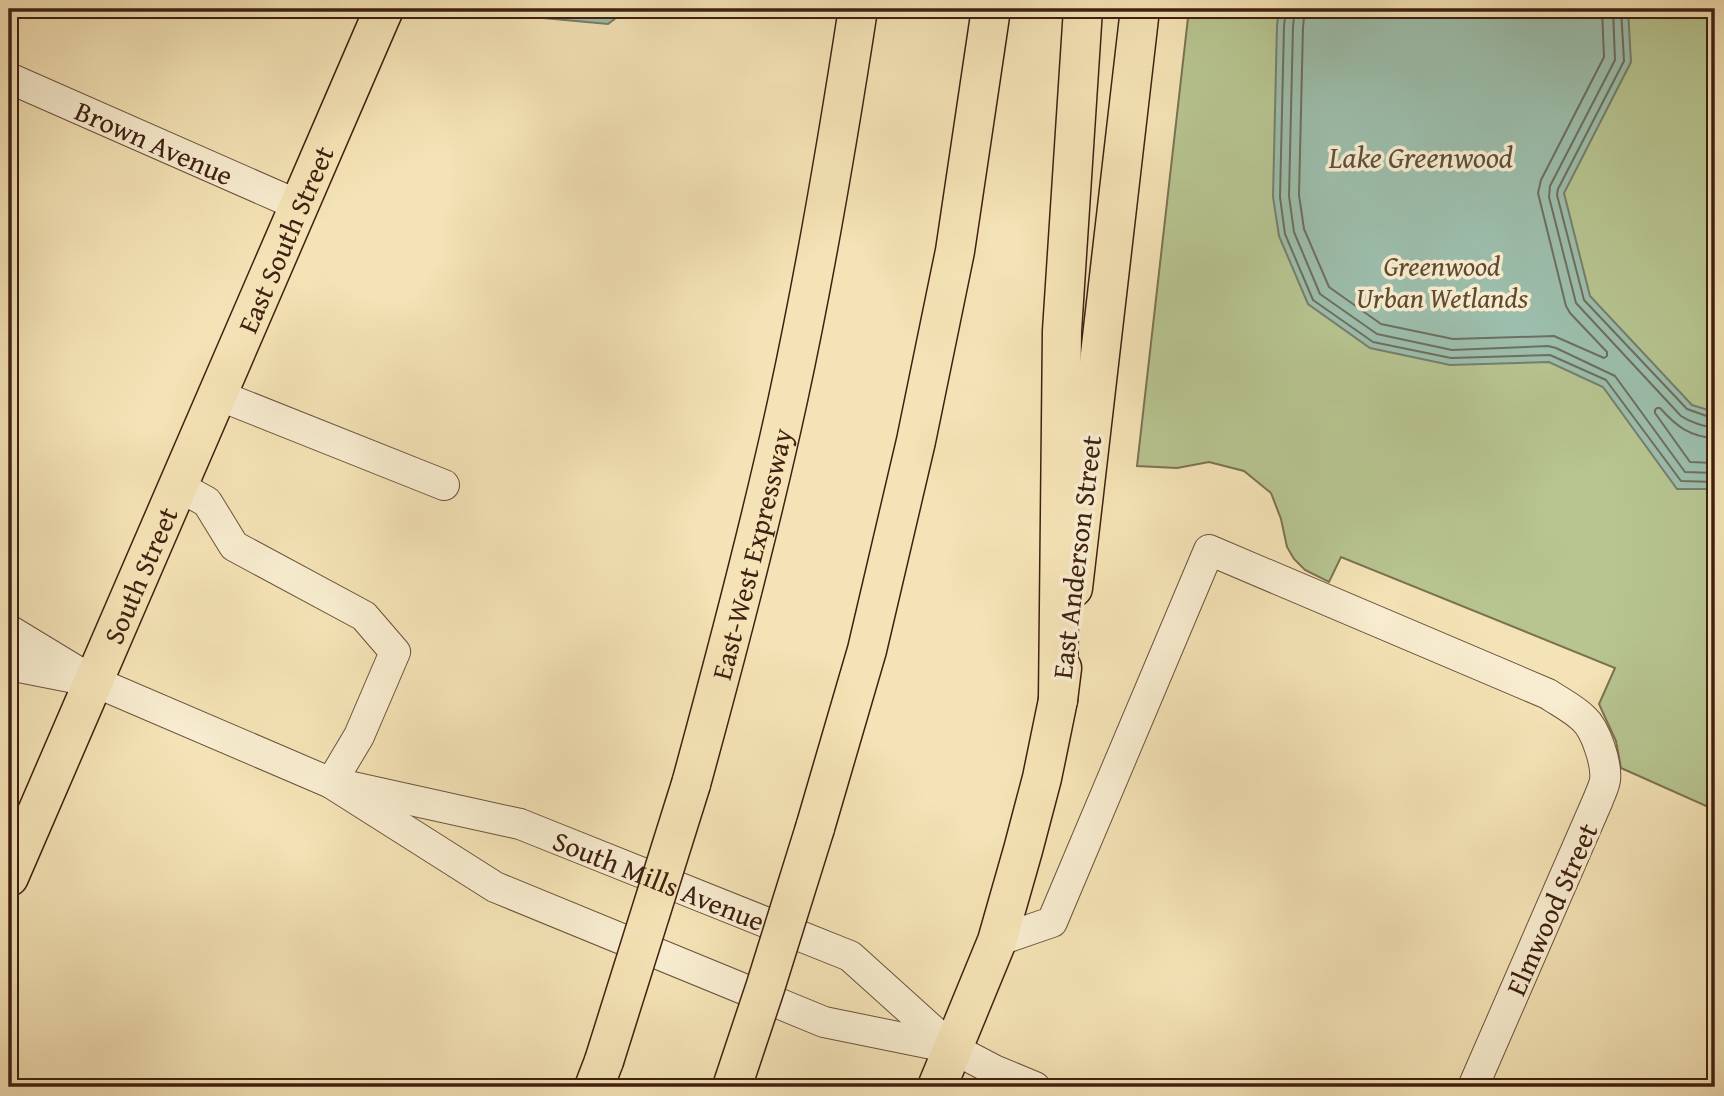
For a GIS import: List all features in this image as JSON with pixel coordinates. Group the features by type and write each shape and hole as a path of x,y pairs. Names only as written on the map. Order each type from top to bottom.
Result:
{"main road":[{"name":"East South Street","path":"182,478 384,9"},
{"name":"East-West Expressway","path":"599,1074 691,783 736,619 788,398 834,167 858,9"},
{"path":"732,1087 815,828 867,650 916,441 954,251 992,9"},
{"path":"1058,700 1062,331 1083,9"},
{"name":"East Anderson Street","path":"936,1087 997,941 1039,790 1058,700 1140,9"},
{"name":"South Street","path":"93,681 182,478"},
{"path":"9,877 93,681"}],"street":[{"name":"Brown Avenue","path":"9,78 300,206"},
{"path":"218,395 444,485"},
{"path":"182,478 207,502 234,546 363,616 395,652 359,736 331,783"},
{"name":"Elmwood Street","path":"997,941 1052,922 1209,550 1548,694 1586,720 1592,729 1602,757 1605,778 1598,800 1473,1087"},
{"name":"South Mills Avenue","path":"9,630 93,681 331,783 495,887 824,1022 952,1048"},
{"path":"9,665 93,681"},
{"name":"South Mills Avenue","path":"331,783 520,824 849,956 952,1048 1035,1087"}],"green space":[{"name":"Greenwood Urban Wetlands","path":"1189,9 1715,9 1715,810 1621,768 1616,741 1599,704 1615,668 1341,557 1329,582 1305,570 1287,547 1281,519 1271,493 1244,471 1209,462 1177,468 1137,466"}],"water":[{"path":"534,9 628,9 608,24 543,18"},
{"name":"Lake Greenwood","path":"1279,9 1628,9 1631,62 1564,193 1590,296 1692,405 1715,412 1715,489 1677,489 1603,387 1549,362 1450,365 1370,348 1308,304 1279,236 1273,197"}]}
